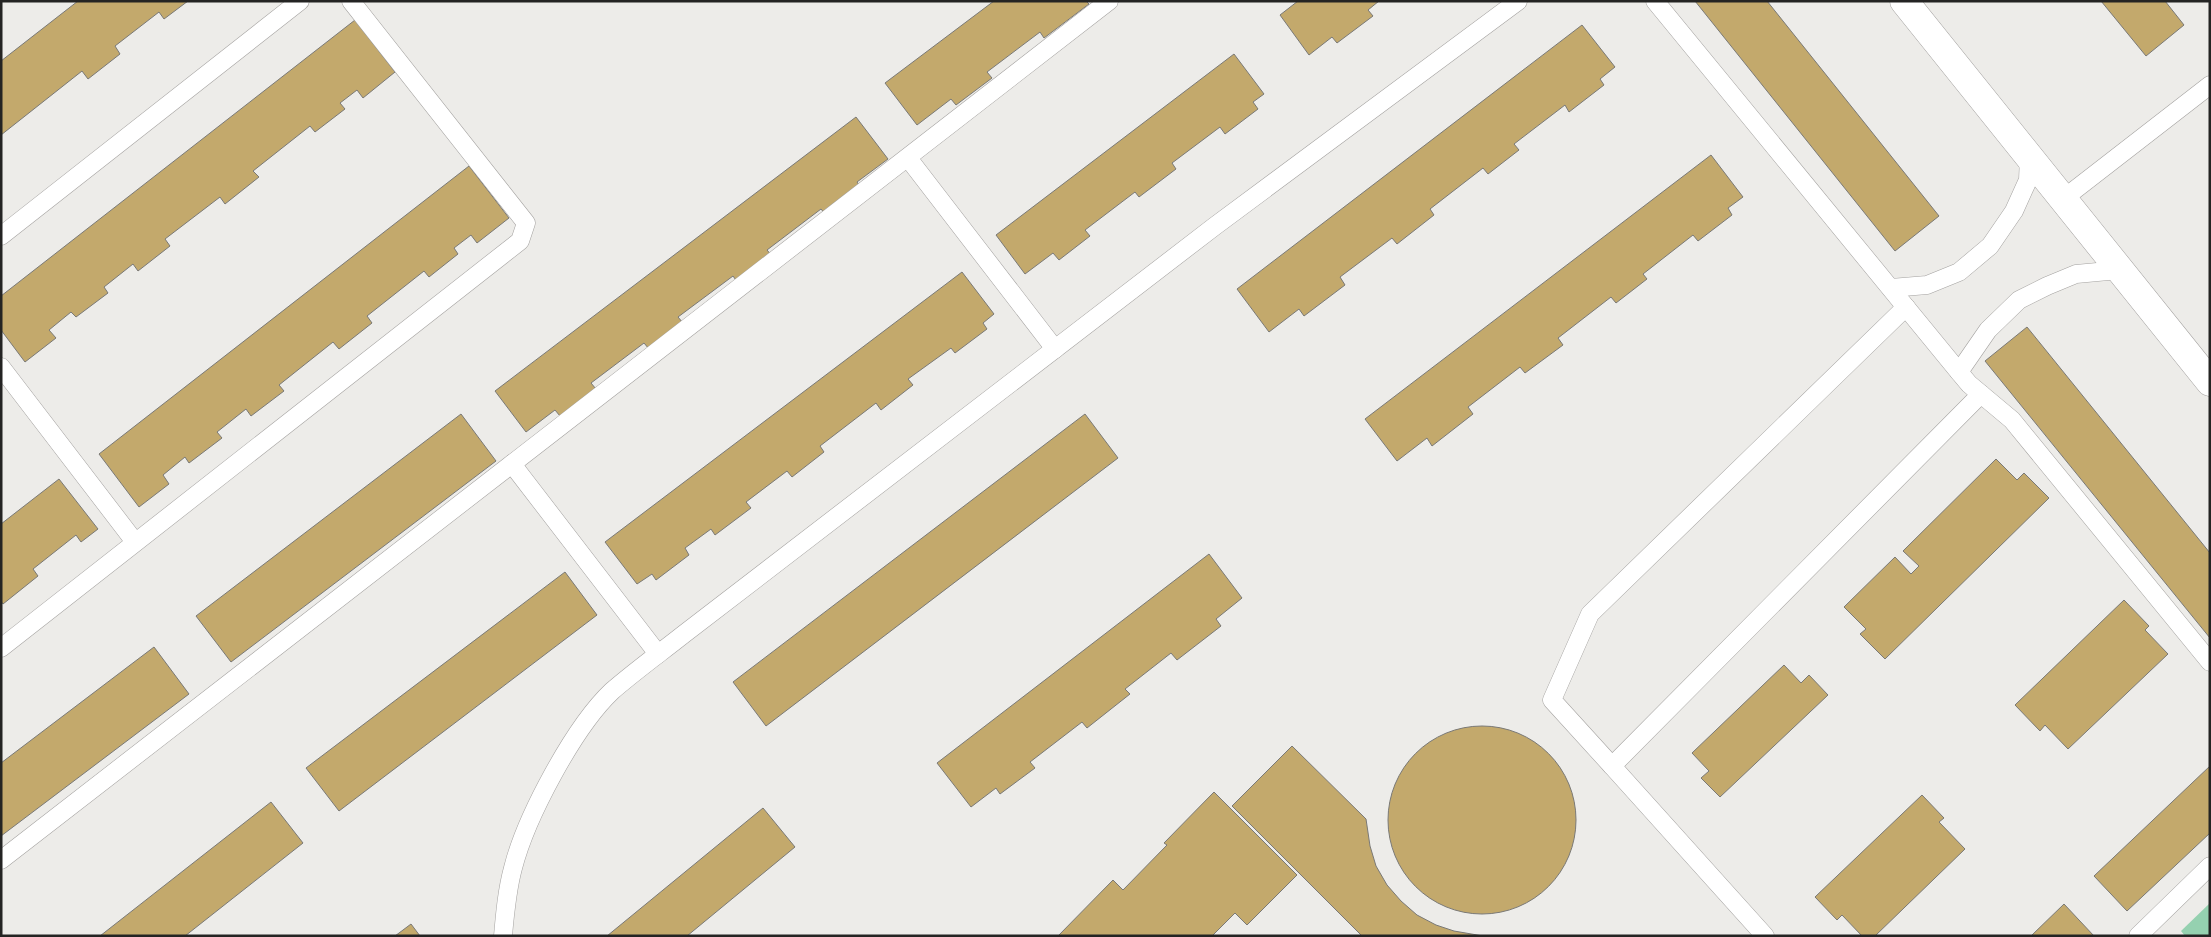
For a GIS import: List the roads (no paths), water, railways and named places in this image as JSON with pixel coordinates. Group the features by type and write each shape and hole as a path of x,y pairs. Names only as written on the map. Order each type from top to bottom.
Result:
{"street":[{"path":"1904,1 2210,382"}],"lane":[{"path":"1,236 300,1"},
{"path":"1,648 520,240 526,223 351,1"},
{"path":"1,860 1109,1"},
{"path":"503,936 512,869 521,840 561,760 588,720 611,692 1215,226 1518,1"},
{"path":"1655,1 1959,372 1981,394 2012,420 2210,662"},
{"path":"2062,199 2210,85"},
{"path":"1891,288 1927,285 1960,272 1990,246 2014,211 2028,180 2030,157"},
{"path":"908,158 1055,349"},
{"path":"1959,372 1988,330 2019,300 2076,274 2120,270"},
{"path":"1765,936 1552,700 1590,614 1906,307"},
{"path":"1,367 135,542"},
{"path":"1612,766 1981,394"},
{"path":"512,464 658,654"},
{"path":"2138,936 2210,866"}]}
